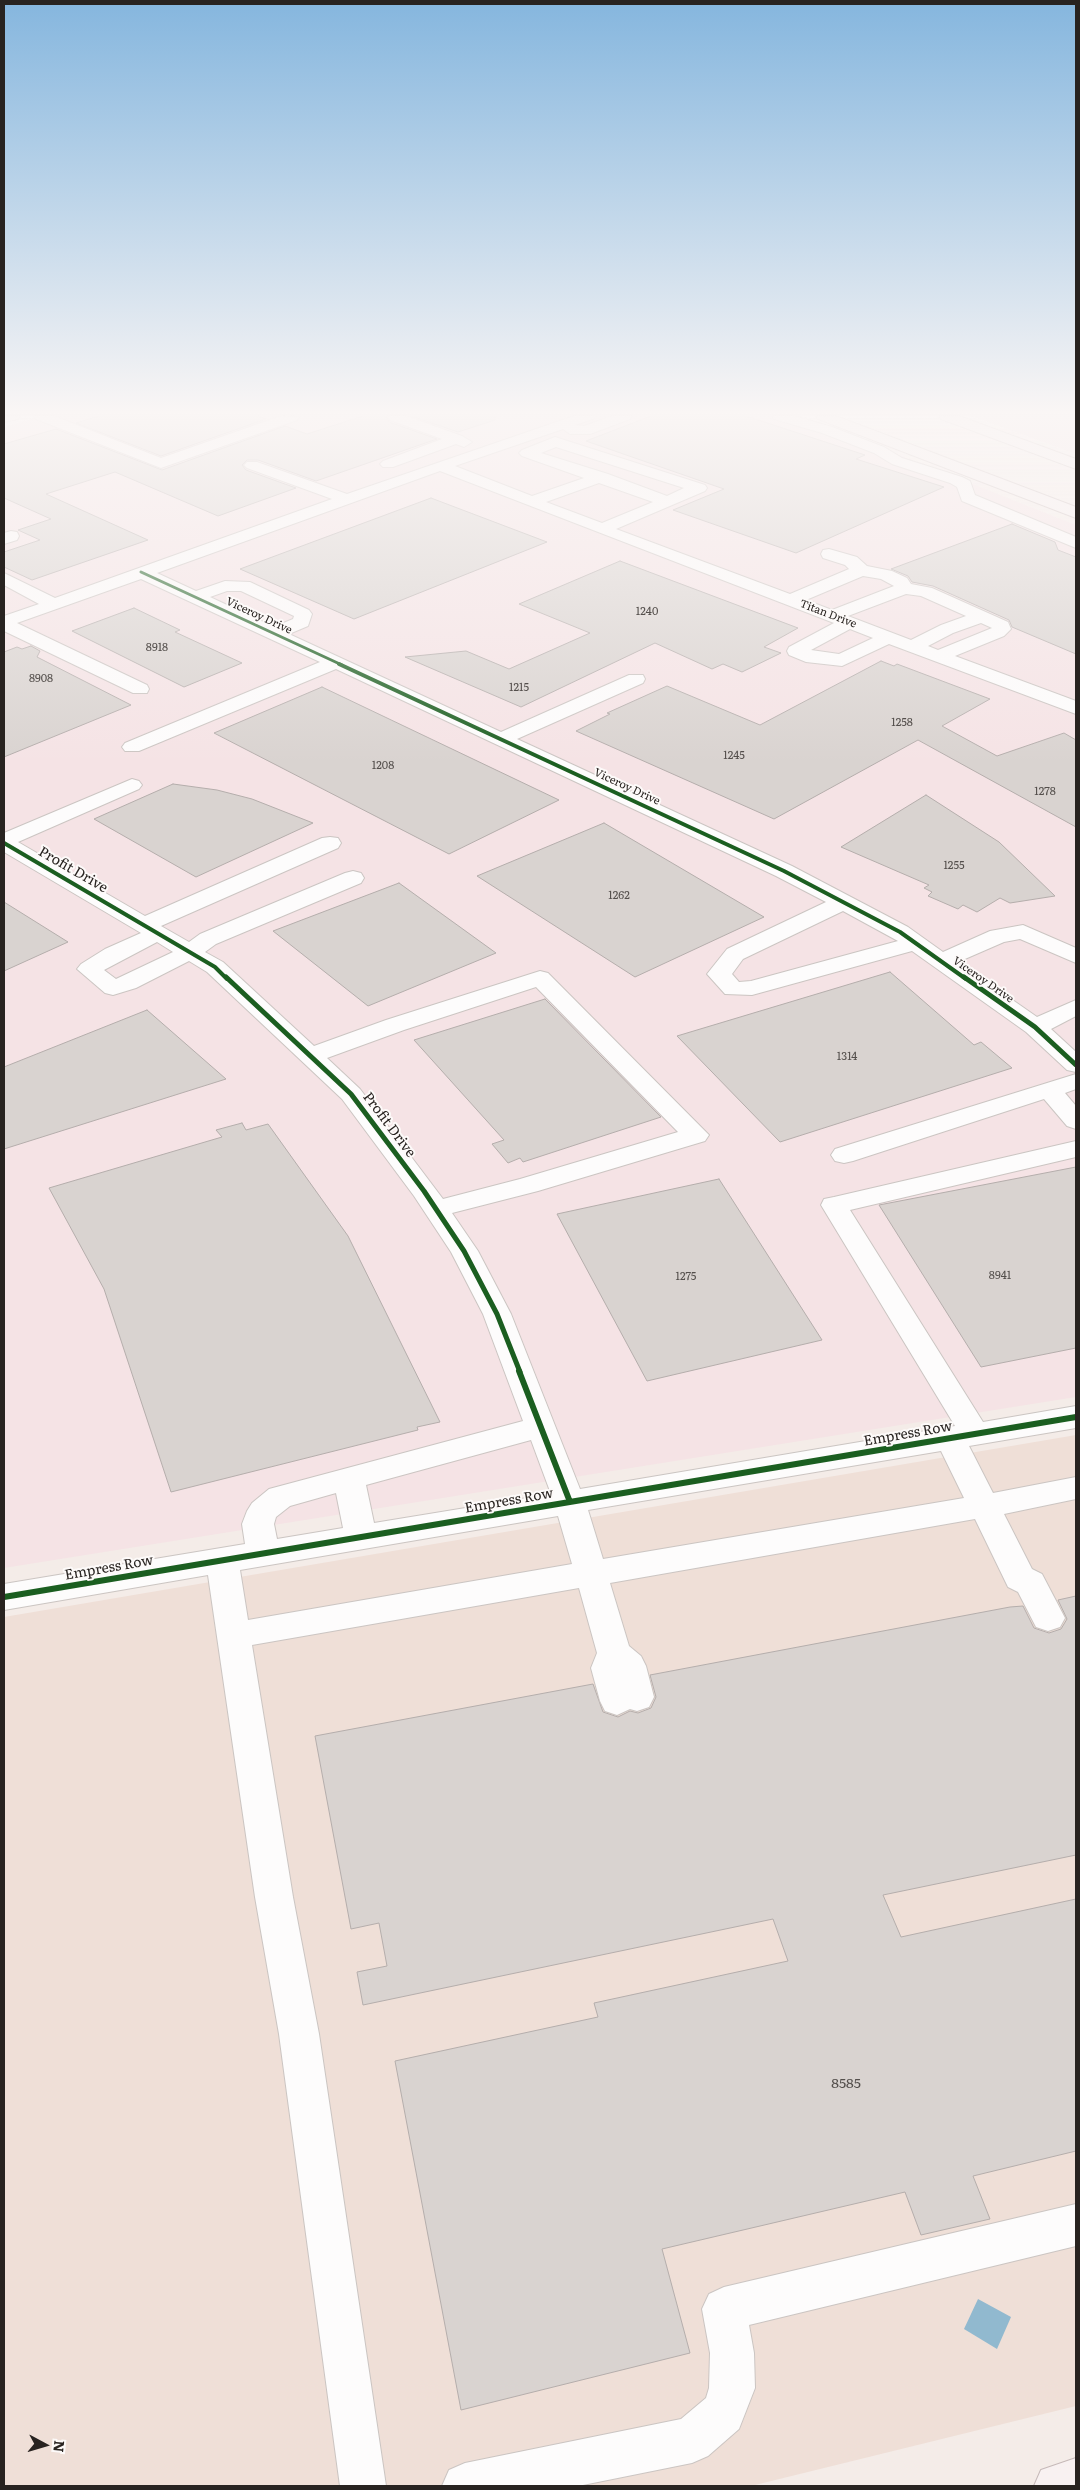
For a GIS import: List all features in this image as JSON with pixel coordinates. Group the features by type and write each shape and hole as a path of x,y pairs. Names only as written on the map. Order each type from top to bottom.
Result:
{"main road":[{"path":"1057,2486 1076,2481"}],"street":[{"path":"4,623 253,532"},
{"name":"Titan Drive","path":"614,532 791,600 837,624 888,637 1076,708"},
{"path":"1051,532 1076,543"},
{"path":"635,541 622,546 625,550 837,624"},
{"path":"828,554 850,561 861,570 886,575 901,582 904,588"},
{"path":"791,600 861,570"},
{"name":"Viceroy Drive","path":"141,572 784,871 900,932 1035,1028 1076,1065"},
{"path":"4,578 53,604"},
{"path":"196,597 225,586 244,586 303,614 302,622 274,634"},
{"path":"888,637 842,660 834,661 813,658 796,651 837,624 904,588 918,589 1002,626 1002,629 939,656"},
{"path":"913,646 947,629 979,618 980,615"},
{"path":"4,623 140,689"},
{"path":"132,747 335,663"},
{"path":"501,739 636,679"},
{"path":"4,842 132,785"},
{"name":"Profit Drive","path":"4,842 152,929 188,953 215,967 351,1094 436,1209 464,1251 497,1314 570,1502 614,1653 608,1668 627,1699"},
{"path":"330,843 152,929 89,969 112,988 128,983 188,953 208,938 353,878"},
{"path":"843,902 735,954 719,974 733,989 752,988 915,943"},
{"path":"940,962 998,936 1023,932 1076,956"},
{"path":"311,1056 395,1025 540,978 696,1135 529,1185 436,1209"},
{"path":"1035,1028 1076,1007"},
{"path":"844,1155 1076,1081"},
{"path":"1049,1090 1076,1121"},
{"path":"1039,1620 1014,1588 1020,1578 984,1506 962,1436 834,1205 1076,1149"},
{"name":"Empress Row","path":"4,1597 1076,1416"},
{"path":"263,1554 258,1524 263,1511 280,1497 541,1427"},
{"path":"349,1478 361,1537"},
{"path":"234,1635 984,1506 1076,1488"},
{"path":"222,1560 274,1897 299,2034 363,2486"},
{"path":"465,2486 692,2440 723,2413 732,2388 732,2352 724,2309 1076,2225"}],"shaded area":[{"path":"4,532 1076,532 1076,1025 1074,1026 1076,1028 1076,1397 4,1568"},
{"path":"1076,1435 1076,2406 751,2486 4,2486 4,1617"}],"water":[{"path":"978,2299 1011,2317 997,2349 964,2329"}],"building":[{"path":"23,532 131,532 148,540 32,580 4,567 4,552 40,540"},
{"path":"339,532 521,532 547,542 354,619 240,569"},
{"path":"737,532 843,532 796,553"},
{"path":"990,532 1032,532 1055,542 1058,550 1076,557 1076,654 1012,627 1009,620 933,586 912,582 908,576 891,569"},
{"path":"620,561 798,628 764,647 781,653 742,672 723,664 712,669 655,643 521,707 405,657 466,651 509,669 590,633 519,604"},
{"path":"134,608 180,630 175,632 242,663 184,687 72,631"},
{"path":"31,646 40,651 37,657 131,705 4,757 4,652 17,647 22,649"},
{"path":"881,661 894,666 897,664 990,699 942,726 997,756 1064,733 1076,740 1076,827 918,740 774,819 576,731 610,714 607,713 667,686 760,725"},
{"path":"322,687 559,800 449,854 214,733"},
{"path":"173,784 217,790 252,799 313,823 196,877 94,819"},
{"path":"926,795 999,842 1055,896 1010,903 1000,898 977,912 963,905 958,909 928,896 932,892 924,888 929,885 841,847"},
{"path":"604,823 764,917 635,977 477,876"},
{"path":"399,883 496,953 368,1006 273,931"},
{"path":"4,902 68,942 4,971"},
{"path":"890,972 974,1045 981,1042 1012,1068 780,1142 677,1036"},
{"path":"545,999 661,1117 523,1162 520,1158 508,1163 492,1144 504,1140 414,1040"},
{"path":"147,1010 226,1079 4,1149 4,1067"},
{"path":"242,1123 246,1130 268,1124 348,1236 440,1422 417,1427 418,1430 171,1492 104,1289 49,1188 222,1137 216,1130"},
{"path":"1076,1167 1076,1348 981,1367 879,1205"},
{"path":"719,1179 822,1340 647,1381 557,1214"},
{"path":"1076,1596 1076,1855 883,1895 901,1937 1076,1899 1076,2151 973,2176 990,2219 921,2235 905,2192 662,2249 690,2353 461,2410 395,2061 598,2017 594,2003 788,1961 773,1919 363,2005 357,1972 387,1966 379,1923 351,1929 315,1736 593,1684 603,1712 618,1717 630,1711 638,1713 651,1708 656,1697 650,1675 1010,1607 1023,1606 1034,1628 1049,1633 1061,1629 1067,1619 1058,1600"}],"cycle path":[{"path":"141,572 784,871 900,932 1035,1027 1076,1065"},
{"path":"4,843 215,967 351,1094 424,1191 464,1251 497,1314 570,1502"},
{"path":"4,1597 1076,1417"}]}
